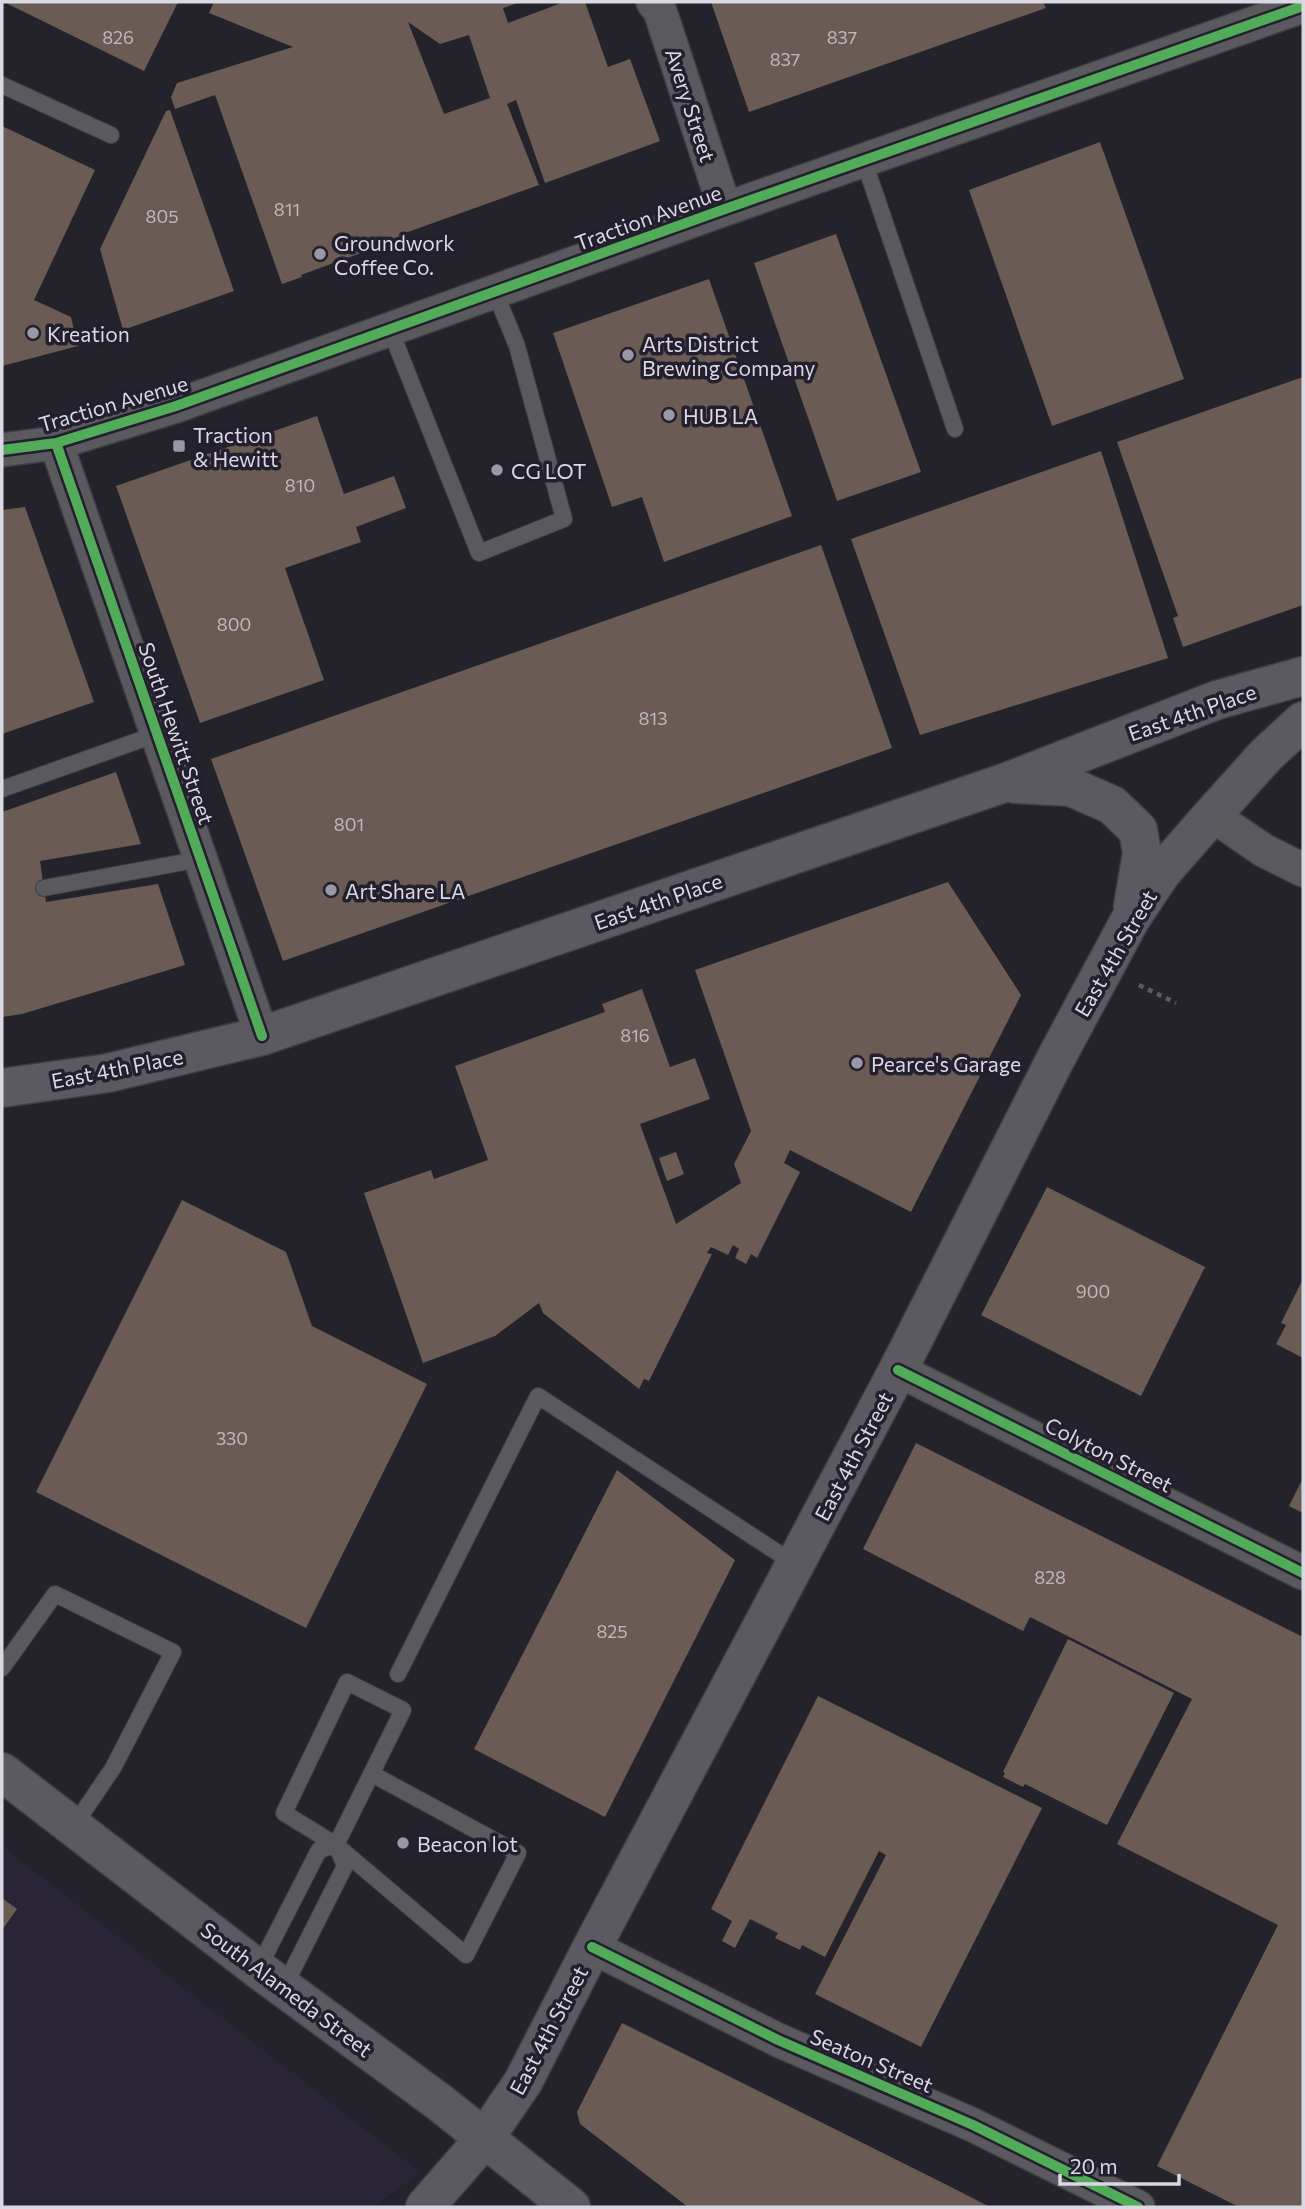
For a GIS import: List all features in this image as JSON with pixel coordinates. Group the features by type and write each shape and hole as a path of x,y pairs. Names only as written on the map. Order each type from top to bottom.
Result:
{"main road":[{"name":"East 4th Place","path":"2,1088 108,1073 262,1036 1004,783 1217,700 1303,676"},
{"name":"East 4th Street","path":"425,2207 484,2139 523,2082 898,1370 1056,1058 1130,920 1162,872 1266,755 1303,721"},
{"path":"1004,783 1071,787 1112,805 1138,830 1142,853 1130,920"},
{"name":"South Alameda Street","path":"2,1772 271,1978 439,2102 571,2207"}],"street":[{"name":"Avery Street","path":"653,2 660,11 725,209"},
{"name":"Traction Avenue","path":"2,450 56,443 176,406 1303,6"},
{"name":"South Hewitt Street","path":"56,443 262,1036"},
{"path":"1212,815 1263,850 1303,870"},
{"name":"Colyton Street","path":"898,1370 1303,1573"},
{"name":"Seaton Street","path":"592,1947 778,2040 973,2125 1138,2207"}],"lane":[{"path":"2,85 111,135"},
{"path":"864,160 955,429"},
{"path":"390,329 479,553 564,519 517,346 495,292"},
{"path":"2,789 157,734"},
{"path":"44,888 201,859"},
{"path":"398,1674 538,1396 795,1564"},
{"path":"2,1668 55,1594 173,1651 113,1768 74,1827"},
{"path":"271,1978 319,1850 336,1845 403,1710 347,1682 284,1813 336,1845 466,1955 518,1853 372,1774"},
{"path":"271,1978 345,1866 336,1845"}],"path":[{"path":"1138,985 1176,1003"}],"shaded area":[{"path":"2,1846 421,2173 373,2207 2,2207"}],"building":[{"path":"178,2 144,71 8,4"},
{"path":"214,2 521,2 503,8 508,23 564,2 585,2 608,67 630,59 660,141 545,183 516,100 507,104 539,185 405,233 406,240 390,246 388,243 282,284 215,95 175,109 171,97 177,83 293,47 209,13","holes":["408,22 440,44 469,35 490,98 444,114"]},
{"path":"711,2 1043,2 1046,8 749,112"},
{"path":"170,110 234,291 123,330 100,249 166,111"},
{"path":"2,126 95,170 34,300 71,317 78,346 2,366"},
{"path":"1100,142 1184,379 1052,426 969,190"},
{"path":"836,234 921,472 837,501 754,263"},
{"name":"HUB LA","path":"709,279 792,516 664,562 642,497 612,507 553,333"},
{"path":"1303,377 1303,605 1183,647 1173,618 1178,616 1117,442"},
{"path":"317,416 344,494 394,476 406,508 356,527 361,542 285,568 324,680 200,723 116,486"},
{"path":"1101,451 1168,658 920,735 851,539"},
{"path":"25,507 94,702 2,734 2,510"},
{"path":"821,545 892,748 283,961 211,759"},
{"path":"116,772 141,844 40,861 46,902 158,884 185,965 22,1014 2,1017 2,812"},
{"path":"948,882 1021,995 911,1212 790,1150 784,1163 800,1172 757,1258 751,1254 746,1264 735,1258 739,1249 733,1245 728,1255 711,1247 707,1253 712,1254 649,1381 644,1379 639,1389 543,1313 539,1303 495,1336 423,1363 364,1193 431,1170 434,1179 488,1160 455,1066 605,1012 602,1004 642,989 670,1067 695,1058 710,1099 640,1124 676,1224 741,1183 734,1164 751,1131 695,970"},
{"path":"676,1152 684,1174 667,1181 659,1158"},
{"path":"1047,1187 1205,1267 1141,1396 981,1315"},
{"path":"182,1200 286,1252 312,1326 427,1384 306,1628 36,1492"},
{"path":"1303,1279 1303,1358 1276,1344 1286,1325 1281,1323"},
{"path":"916,1443 1303,1637 1303,2207 1239,2207 1157,2166 1278,1925 1117,1844 1192,1699 1030,1617 1023,1631 863,1549"},
{"path":"617,1470 735,1560 605,1817 474,1749"},
{"path":"1303,1478 1303,1513 1289,1506"},
{"path":"1068,1639 1174,1693 1107,1825 1025,1784 1023,1787 1003,1777 1003,1772"},
{"path":"818,1696 1042,1808 921,2047 815,1994 886,1855 879,1851 825,1957 802,1945 800,1950 775,1938 778,1933 750,1919 735,1948 722,1941 732,1921 711,1909"},
{"path":"2,1898 17,1909 2,1930"},
{"path":"622,2023 990,2207 688,2207 580,2124 577,2112"}],"cycle path":[{"path":"2,450 56,443 176,406 1303,6"},
{"path":"56,443 262,1036"},
{"path":"898,1370 1303,1573"},
{"path":"592,1947 778,2040 973,2125 1138,2207"}],"place":[{"name":"Groundwork Coffee Co.","path":"320,254"},
{"name":"Kreation","path":"33,333"},
{"name":"Arts District Brewing Company","path":"628,355"},
{"name":"HUB LA","path":"669,415"},
{"name":"Traction & Hewitt","path":"179,446"},
{"name":"CG LOT","path":"497,470"},
{"name":"Art Share LA","path":"331,890"},
{"name":"Pearce's Garage","path":"857,1063"},
{"name":"Beacon lot","path":"403,1843"}]}
